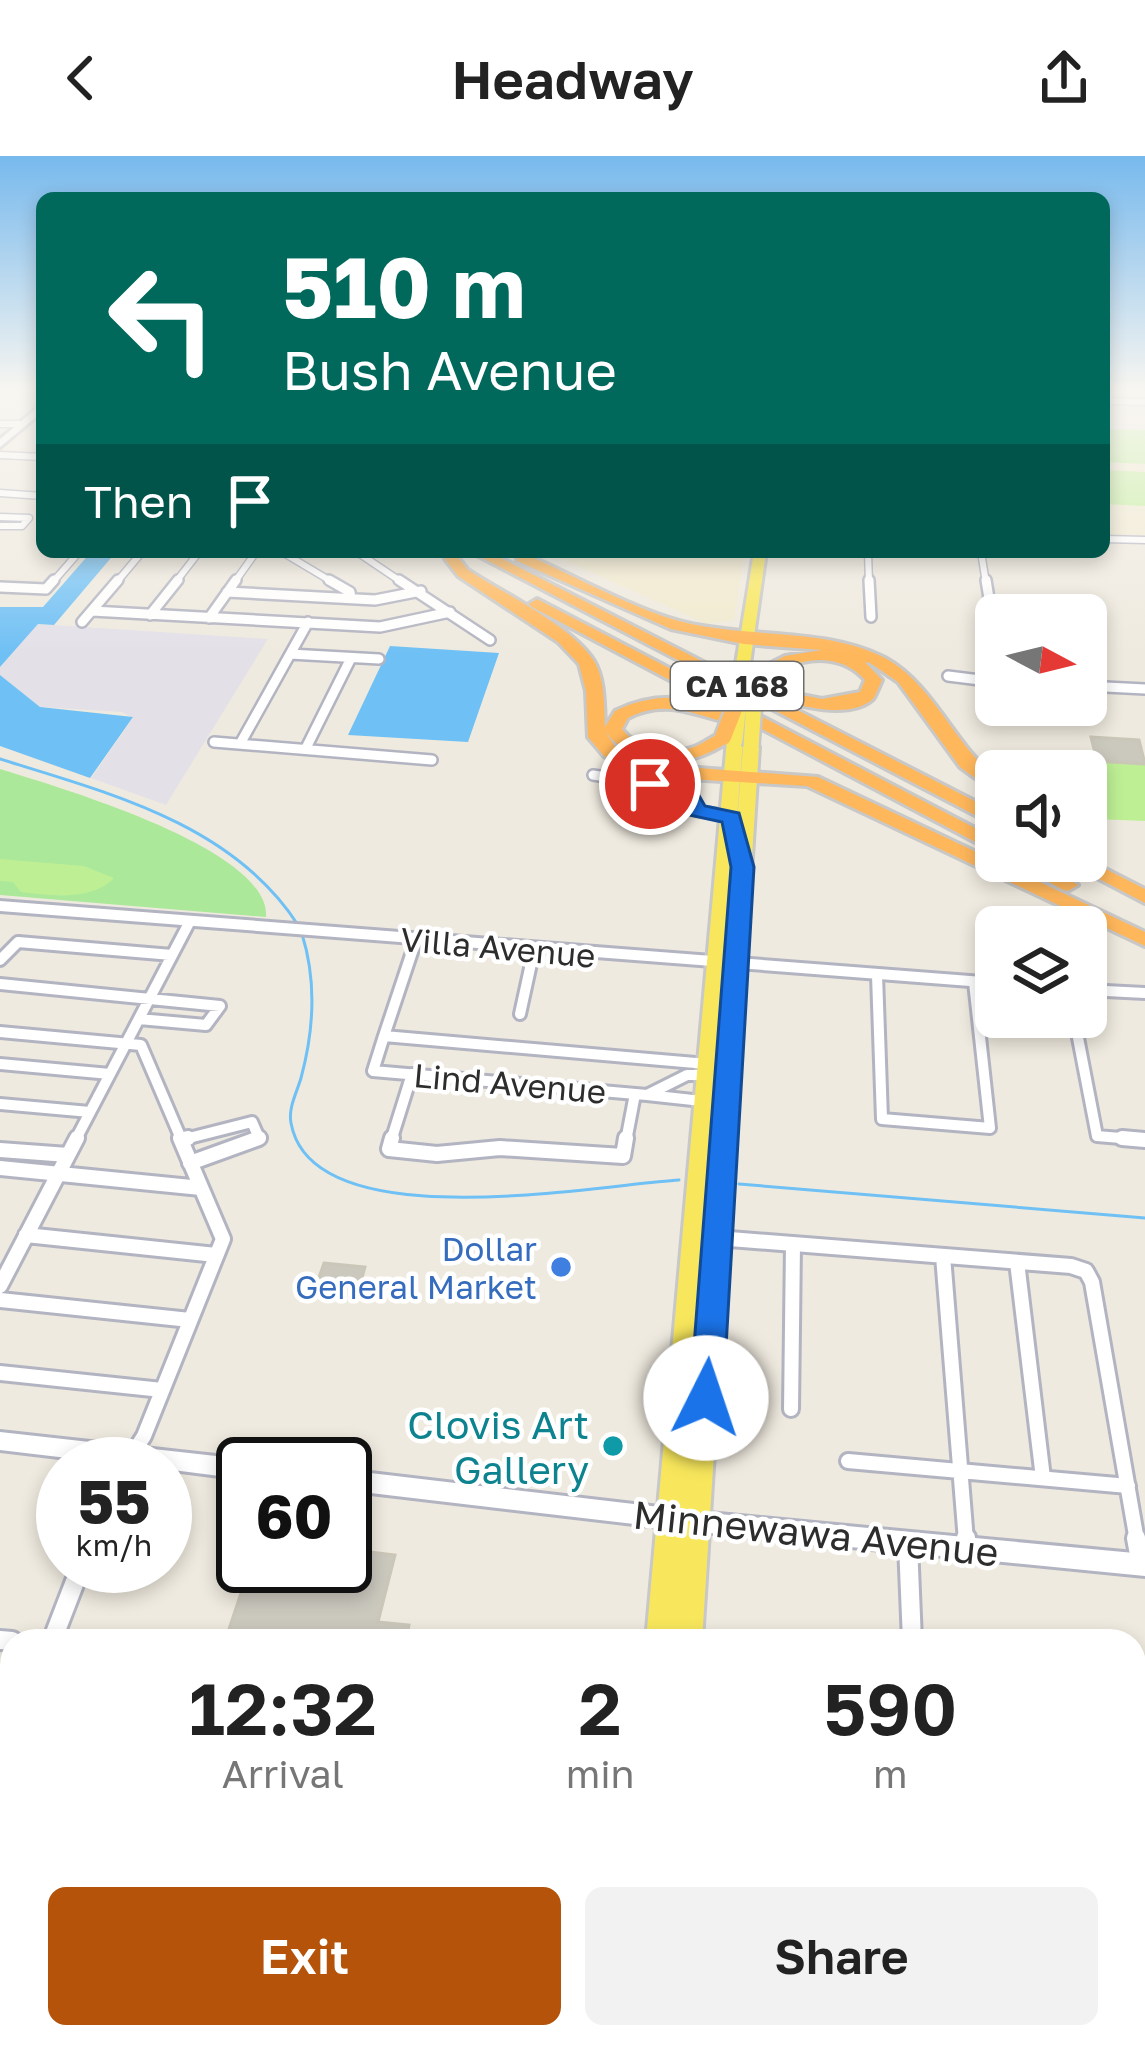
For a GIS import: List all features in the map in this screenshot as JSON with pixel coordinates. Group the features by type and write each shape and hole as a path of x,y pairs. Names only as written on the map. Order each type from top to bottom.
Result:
{"highway":[{"path":"447,558 565,638 587,663 597,736 610,752 672,772 792,777 835,790 1145,940"},
{"name":"CA 168","path":"449,558 975,836"},
{"name":"CA 168","path":"489,558 975,809"},
{"path":"521,558 676,626 837,647 888,666 908,683 975,770"},
{"path":"608,620 797,700 844,703 861,698 874,685 860,665 830,656 794,657 755,669 747,698 736,741 703,751 661,755 632,748 613,729 620,715 634,706 685,703 920,807"},
{"path":"1107,863 1145,887"},
{"path":"1107,877 1145,897"},
{"path":"1062,882 1145,925"}],"main road":[{"path":"755,669 752,639 762,610 756,603 760,558"},
{"path":"687,1629 684,1334 705,1070 742,867 736,741 747,698"},
{"path":"663,1629 704,1438 717,1238 727,815 740,775"},
{"path":"727,815 735,820 742,867"},
{"name":"Villa Avenue","path":"0,905 974,982"},
{"path":"1107,991 1145,994"},
{"path":"700,1150 708,1192 706,1228 717,1238"},
{"path":"684,1334 697,1349 693,1396 704,1438"},
{"path":"0,1441 36,1446"},
{"name":"Minnewawa Avenue","path":"372,1483 908,1544 1143,1565"}],"street":[{"path":"0,494 36,496"},
{"path":"0,517 18,494"},
{"path":"1110,538 1145,541"},
{"path":"10,576 0,587 46,589 74,558"},
{"path":"82,622 137,558"},
{"path":"150,615 194,558"},
{"path":"209,618 252,558"},
{"path":"292,558 350,592 351,598"},
{"path":"367,558 490,640"},
{"path":"868,558 871,616"},
{"path":"982,558 988,594"},
{"path":"21,588 32,576"},
{"path":"227,592 391,598 421,591"},
{"path":"92,610 380,627 451,612"},
{"path":"240,744 308,622"},
{"path":"290,654 379,659"},
{"path":"306,748 351,658"},
{"path":"948,676 975,679"},
{"path":"1107,687 1145,689"},
{"path":"214,742 432,760"},
{"path":"593,775 680,788 692,796 697,811 727,815"},
{"path":"0,1286 190,921"},
{"path":"416,940 384,1036 705,1070"},
{"path":"0,960 18,942 172,955"},
{"path":"520,1014 535,950"},
{"path":"877,975 882,1119 990,1128 974,982"},
{"path":"0,984 220,1006 206,1025 139,1019"},
{"path":"0,1032 141,1045 223,1239 140,1437"},
{"name":"Lind Avenue","path":"384,1036 373,1070 702,1101"},
{"path":"1078,1038 1097,1136 1145,1140"},
{"path":"0,1064 110,1074"},
{"name":"Lind Avenue","path":"641,1095 705,1070"},
{"path":"412,1074 389,1149 437,1154 500,1148 623,1156 641,1095"},
{"path":"0,1104 90,1112"},
{"path":"181,1140 244,1121 252,1122 259,1138 190,1163"},
{"path":"0,1150 68,1155"},
{"path":"0,1168 201,1188"},
{"path":"26,1235 216,1255"},
{"path":"717,1238 1071,1266 1086,1271 1092,1282 1143,1565"},
{"path":"791,1408 793,1244"},
{"path":"944,1256 967,1549"},
{"path":"1017,1262 1042,1478"},
{"path":"0,1300 190,1320"},
{"path":"0,1373 162,1390"},
{"path":"848,1461 1128,1486"},
{"path":"908,1544 912,1629"},
{"path":"57,1629 71,1593"}],"shaded area":[{"path":"1110,477 1145,477 1145,537 1110,535"},
{"path":"560,558 744,558 734,620 706,624"},
{"path":"38,624 268,639 166,805 91,778 133,718 122,712 40,707 0,675 0,667"}],"green space":[{"path":"1110,477 1145,477 1145,506 1110,504"},
{"path":"1107,762 1145,764 1145,821 1107,819"},
{"path":"0,769 109,805 198,844 234,867 258,892 266,917 0,895"},
{"path":"0,859 84,866 114,878 83,894 21,892 13,882 0,881"}],"water":[{"path":"86,558 111,558 54,625 38,624 0,667 0,607 43,607"},
{"path":"390,646 499,653 468,742 348,735"},
{"path":"0,675 40,707 133,717 90,778 0,746"}],"building":[{"path":"1091,737 1139,740 1145,764 1107,762 1107,750 1094,750"},
{"path":"324,1263 365,1267 357,1296 314,1292"},
{"path":"372,1552 395,1555 378,1622 409,1625 408,1629 229,1629 241,1593 372,1593"}],"waterway":[{"path":"0,759 125,800 204,837 271,890 298,925"},
{"path":"302,934 312,988 311,1024 290,1117 310,1159 349,1182 401,1194 525,1195 679,1180"},
{"path":"739,1184 1145,1218"}],"place":[{"name":"Dollar General Market","path":"561,1267"},
{"name":"Clovis Art Gallery","path":"613,1446"}],"route":[{"path":"650,784 685,790 697,811 732,817 742,867 706,1398"}]}
